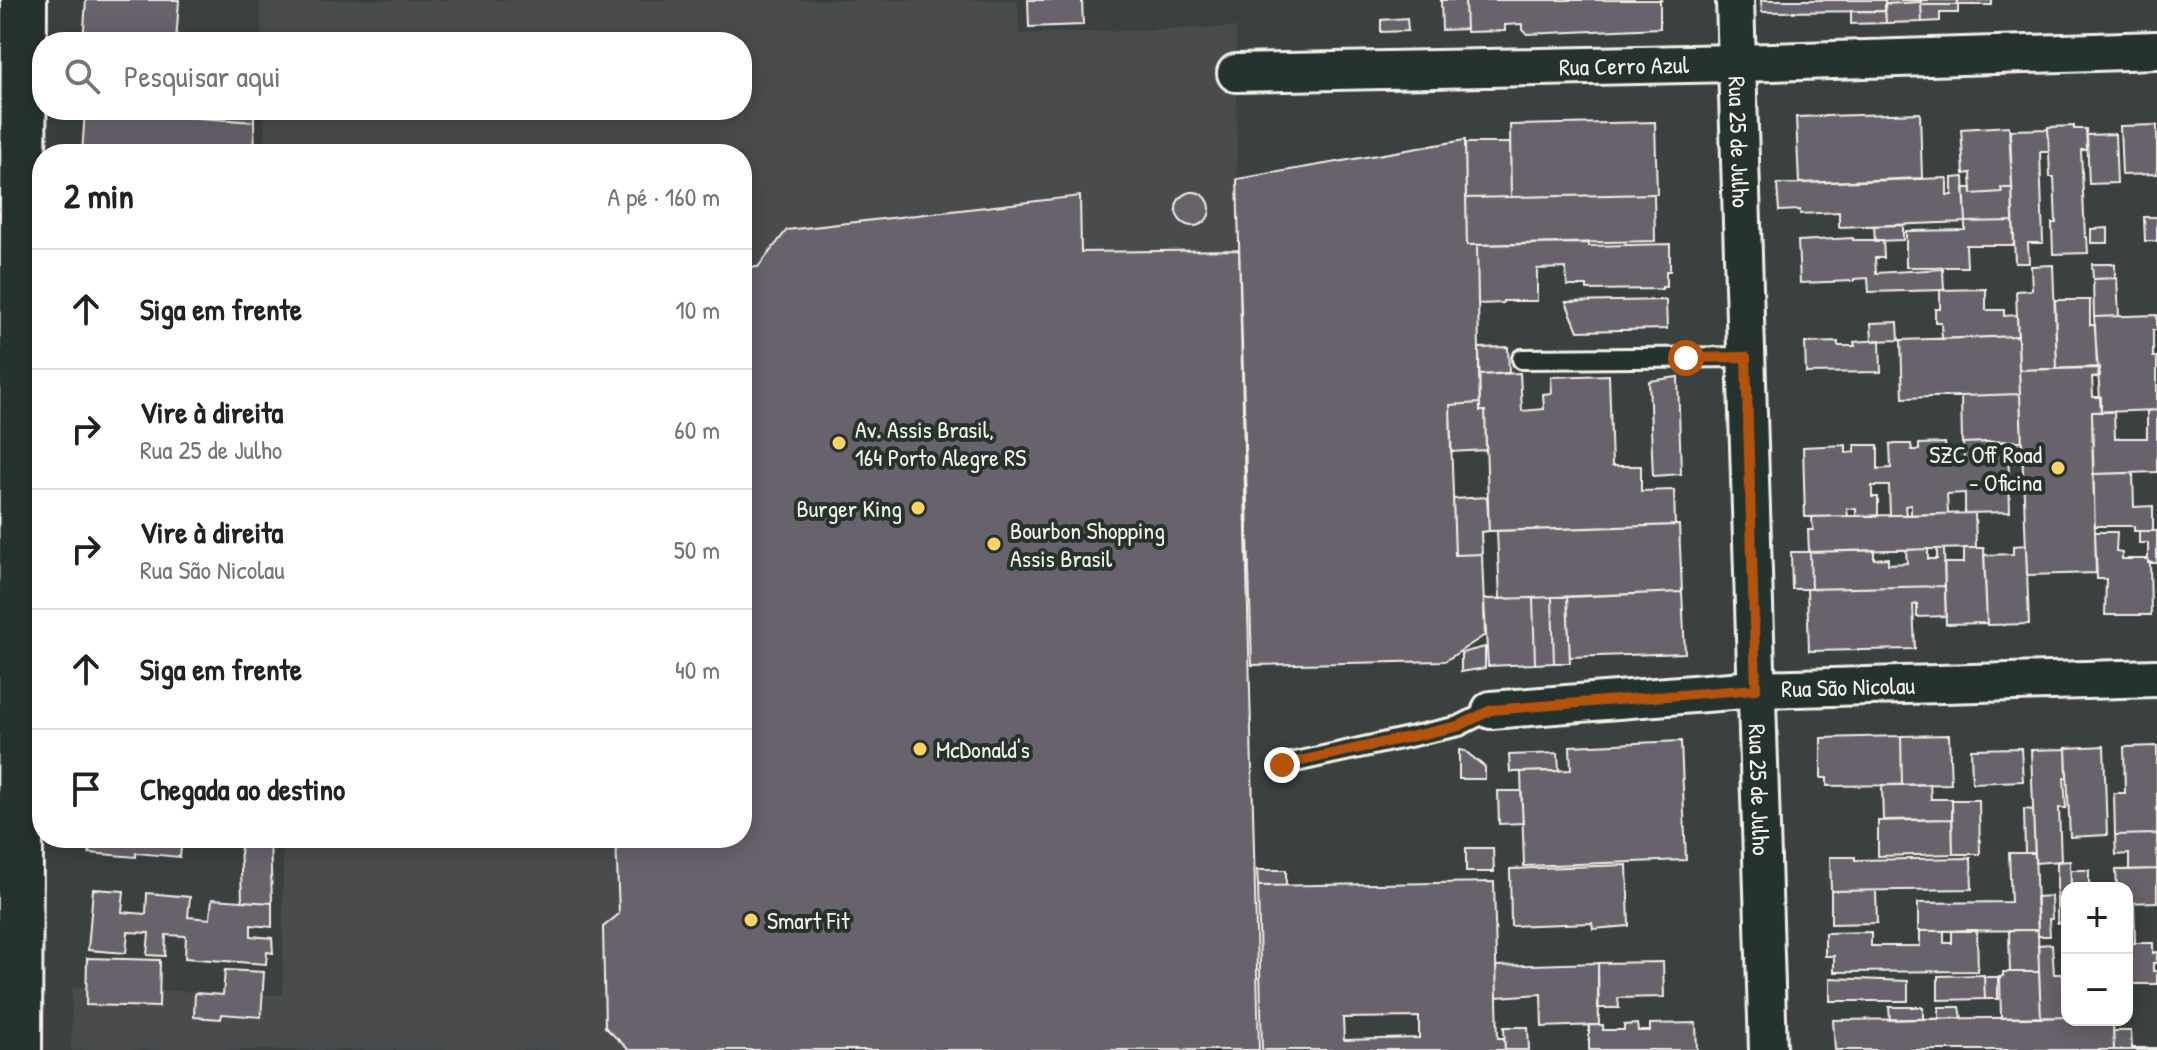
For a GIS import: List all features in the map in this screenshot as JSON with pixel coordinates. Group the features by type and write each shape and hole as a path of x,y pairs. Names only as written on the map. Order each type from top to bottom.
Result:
{"street":[{"path":"19,1050 24,0"},
{"name":"Rua 25 de Julho","path":"1735,0 1768,1050"},
{"name":"Rua Cerro Azul","path":"1236,73 1737,63 2157,50"},
{"name":"Rua São Nicolau","path":"1491,710 1756,689 2157,678"}],"lane":[{"path":"1522,359 1746,357"},
{"path":"1282,765 1459,726 1491,710"}],"shaded area":[{"name":"Bourbon Shopping Assis Brasil","path":"260,0 1018,0 1019,34 1236,27 1237,179 1259,1050 71,1050 72,987 283,995 283,848 752,848 752,144 265,144 264,120 752,120 752,32 262,32"}],"building":[{"path":"86,0 179,0 177,32 84,32"},
{"path":"1028,0 1082,0 1083,25 1029,27"},
{"path":"1441,0 1465,0 1466,29 1442,30"},
{"path":"1465,0 1660,0 1660,28 1527,34 1522,30 1522,24 1505,25 1505,31 1466,32"},
{"path":"1761,0 1885,0 1885,11 1762,12"},
{"path":"1885,0 1921,0 1921,2 1885,4"},
{"path":"1921,0 1958,0 1958,5 1921,5"},
{"path":"1958,0 1992,0 1992,5 1958,5"},
{"path":"1921,2 1922,22 1886,23 1885,4"},
{"path":"1921,5 1958,5 1958,13 1940,13 1940,21 1922,22"},
{"path":"1851,11 1885,11 1886,23 1851,24"},
{"path":"1407,18 1408,31 1381,32 1381,20"},
{"path":"1920,113 1922,178 1799,183 1796,117"},
{"path":"84,120 254,122 255,144 83,144"},
{"path":"1655,122 1657,194 1511,197 1510,125"},
{"path":"2157,125 2157,174 2122,175 2120,126"},
{"path":"2009,126 2012,188 2001,188 2002,192 1972,194 1971,173 1964,174 1961,129"},
{"path":"2074,126 2074,129 2086,129 2087,150 2081,150 2088,253 2053,254 2052,223 2056,223 2048,127"},
{"path":"2048,129 2049,152 2040,152 2043,243 2028,243 2029,263 2015,263 2010,130"},
{"path":"2115,134 2117,183 2089,184 2087,135"},
{"path":"1465,140 1467,245 1477,245 1480,403 1450,405 1455,555 1482,554 1485,635 1445,661 1252,665 1237,179"},
{"path":"1465,143 1510,143 1511,197 1466,198"},
{"path":"1964,177 1966,222 1839,227 1839,212 1800,214 1800,210 1779,211 1777,184 1947,178 1947,195 1952,195 1952,178"},
{"path":"1964,188 1972,188 1972,194 2002,192 2001,188 2012,188 2013,221 1966,222"},
{"path":"1193,192 1205,197 1210,209 1205,221 1193,226 1181,221 1176,209 1181,197"},
{"path":"1654,194 1655,241 1467,245 1466,198"},
{"name":"Bourbon Shopping Assis Brasil","path":"1080,196 1081,252 1239,250 1259,1050 629,1050 605,1027 603,927 619,914 616,848 752,848 752,267 758,267 787,230"},
{"path":"2144,217 2157,217 2157,241 2145,241"},
{"path":"2013,221 2014,245 1966,245 1967,267 1906,267 1906,231 1965,230 1965,222"},
{"path":"1903,225 1903,240 1875,241 1874,226"},
{"path":"2108,228 2108,243 2091,243 2091,229"},
{"path":"1883,240 1884,258 1875,258 1876,273 1943,269 1944,290 1869,292 1868,278 1800,283 1798,241"},
{"path":"1589,243 1589,246 1670,244 1670,271 1666,271 1666,287 1587,290 1587,286 1567,286 1566,268 1537,269 1537,301 1478,304 1477,245"},
{"path":"2092,264 2115,264 2115,278 2093,279"},
{"path":"2053,265 2057,369 2019,370 2016,291 2032,290 2031,266"},
{"path":"2117,278 2119,316 2094,317 2093,279"},
{"path":"1986,289 1986,310 2004,310 2004,316 2017,315 2018,336 1942,339 1941,322 1935,322 1935,309 1940,309 1940,290"},
{"path":"1666,300 1667,329 1578,331 1566,302"},
{"path":"2055,300 2090,300 2090,325 2095,325 2097,368 2057,369"},
{"path":"2157,315 2157,330 2153,330 2153,357 2157,357 2157,410 2101,412 2094,317"},
{"path":"1898,322 1899,340 1872,341 1871,323"},
{"path":"2018,336 2020,394 1903,398 1901,340"},
{"path":"1880,340 1881,372 1806,373 1805,343 1838,342 1838,346 1855,346 1854,342"},
{"path":"1508,347 1509,373 1479,375 1479,348"},
{"name":"SZC Off Road - Oficina","path":"2099,367 2100,376 2092,377 2093,397 2101,397 2101,412 2092,412 2096,573 2027,575 2019,370"},
{"path":"1520,373 1522,411 1544,409 1543,394 1552,393 1551,377 1609,375 1612,466 1641,466 1641,491 1674,490 1675,525 1489,531 1485,411 1480,411 1479,375"},
{"path":"1678,377 1681,474 1653,476 1649,381"},
{"path":"2020,394 2022,441 1962,443 1961,396"},
{"path":"1480,403 1480,411 1485,411 1486,450 1451,452 1450,405"},
{"path":"2157,410 2157,472 2093,474 2092,412 2114,411 2115,438 2147,438 2147,411"},
{"path":"2008,441 2022,441 2023,463 2008,463"},
{"path":"2008,441 2010,512 1965,513 1965,493 1947,494 1948,514 1911,515 1911,505 1905,506 1906,515 1890,515 1889,486 1872,486 1872,497 1878,497 1878,516 1856,516 1856,508 1847,509 1848,516 1805,517 1803,447 1846,445 1846,453 1855,452 1855,445 1878,445 1878,469 1891,468 1890,444 1911,444 1912,450 1919,450 1919,444 1945,443 1946,463 1964,462 1963,443"},
{"path":"2133,473 2134,507 2153,506 2153,531 2134,531 2134,526 2095,526 2093,474"},
{"path":"1487,497 1489,531 1481,532 1482,554 1455,555 1453,499"},
{"path":"1975,513 1976,548 1809,552 1808,530 1813,530 1812,517"},
{"path":"1679,525 1682,592 1500,599 1497,531"},
{"path":"2139,531 2157,531 2157,563 2148,563 2148,543 2139,543"},
{"path":"2095,532 2117,532 2116,551 2122,552 2122,559 2148,559 2151,615 2105,615 2106,579 2097,579"},
{"path":"2026,545 2029,624 1987,625 1984,555 2013,554 2013,546"},
{"path":"1964,548 1984,548 1987,623 1946,624 1944,563 1964,563"},
{"path":"1928,549 1928,559 1937,559 1937,549 1944,549 1945,586 1811,589 1810,552 1874,550 1874,559 1888,558 1888,564 1907,563 1906,550"},
{"path":"1791,552 1810,552 1811,589 1792,589"},
{"path":"1945,586 1946,616 1917,617 1917,604 1913,605 1915,649 1809,651 1807,589"},
{"path":"1682,592 1685,653 1570,657 1567,597"},
{"path":"1552,597 1554,663 1535,664 1533,598"},
{"path":"1552,597 1567,597 1570,663 1554,663"},
{"path":"1533,598 1535,664 1488,666 1484,599"},
{"path":"1485,647 1485,668 1461,672 1461,653"},
{"path":"1949,735 1951,784 1902,785 1901,736"},
{"path":"1901,736 1902,785 1827,786 1827,778 1821,778 1821,738"},
{"path":"1681,741 1686,860 1524,866 1521,772 1571,770 1570,746"},
{"path":"2104,746 2107,835 2070,837 2066,748"},
{"path":"2157,746 2157,834 2115,835 2114,793 2125,793 2124,747"},
{"path":"2021,748 2023,781 1972,783 1971,749"},
{"path":"2066,749 2066,808 2059,808 2061,861 2035,863 2031,750"},
{"path":"1459,750 1465,751 1485,767 1485,779 1459,779"},
{"path":"1558,753 1559,771 1510,772 1509,755"},
{"path":"1930,784 1931,799 1952,799 1952,819 1883,820 1882,785"},
{"path":"1498,791 1521,791 1523,823 1499,824"},
{"path":"1952,800 1979,800 1980,854 1953,854"},
{"path":"2024,809 2033,810 2035,853 2025,853"},
{"path":"1952,819 1953,854 1878,856 1878,821"},
{"path":"2157,834 2157,869 2129,870 2129,854 2116,855 2115,835"},
{"path":"90,848 181,848 180,857 89,853"},
{"path":"240,848 270,848 272,903 242,901"},
{"path":"1466,848 1493,848 1494,872 1466,872"},
{"path":"2009,853 2035,853 2038,930 1918,931 1918,903 2011,902"},
{"path":"1830,857 1855,857 1855,860 1971,858 1972,889 1831,891"},
{"path":"2070,861 2071,882 2061,882 2061,923 2057,923 2057,862"},
{"path":"1627,865 1629,926 1593,929 1592,923 1511,926 1510,869"},
{"path":"2157,869 2157,902 2133,903 2133,882 2117,882 2116,870"},
{"path":"1257,870 1286,870 1286,886 1258,886"},
{"path":"2071,870 2089,870 2089,882 2071,882"},
{"path":"1494,882 1498,1038 1504,1038 1505,1050 1262,1050 1258,886","holes":["1419,1017 1419,1038 1344,1040 1343,1018"]},
{"path":"93,889 124,891 122,912 146,914 147,893 190,897 188,917 210,919 212,899 272,903 272,927 251,925 251,936 272,938 273,953 267,952 266,964 185,958 186,936 166,935 165,956 147,955 149,933 128,932 126,953 88,950"},
{"path":"1831,891 1876,891 1877,923 1831,924"},
{"path":"2051,896 2050,936 2038,936 2036,897"},
{"path":"2133,903 2134,903 2133,943"},
{"path":"1977,930 1978,971 1834,972 1834,956 1825,956 1825,933 1871,932 1871,946 1920,946 1920,931 1944,931 1944,943 1952,943 1952,931"},
{"path":"2009,930 2038,930 2039,972 2010,972"},
{"path":"2133,943 2153,943 2153,953 2157,952 2153,971 2157,971 2157,984 2133,984"},
{"path":"2052,944 2054,974 2061,974 2061,1017 2041,1018 2038,945"},
{"path":"87,958 160,960 159,1007 86,1005"},
{"path":"1663,962 1664,997 1618,998 1619,1008 1598,1008 1598,963"},
{"path":"1598,963 1599,1025 1542,1027 1541,994 1497,997 1496,966"},
{"path":"225,970 264,972 261,1017 222,1014 221,1019 194,1017 195,993 223,995"},
{"path":"2003,972 2039,972 2041,1018 2001,1018 2000,977"},
{"path":"1984,975 1985,999 1938,1000 1938,976"},
{"path":"1984,977 1998,977 1998,999 1985,999"},
{"path":"1830,978 1908,981 1908,1001 1830,1001"},
{"path":"1889,1007 1923,1007 1923,1019 1890,1020"},
{"path":"1939,1007 1960,1007 1962,1018 1939,1019"},
{"path":"2061,1017 2061,1026 2113,1026 2114,1050 1835,1050 1833,1020"},
{"path":"1696,1023 1697,1050 1589,1050 1589,1025 1603,1025 1603,1030 1624,1030 1624,1025 1637,1024 1638,1031 1650,1031 1650,1024"},
{"path":"1504,1027 1528,1027 1529,1050 1505,1050"},
{"path":"2113,1031 2131,1031 2132,1048 2157,1050 2114,1050"}],"place":[{"name":"Av. Assis Brasil, 164 Porto Alegre RS","path":"839,443"},
{"name":"SZC Off Road - Oficina","path":"2058,468"},
{"name":"Burger King","path":"918,508"},
{"name":"Bourbon Shopping Assis Brasil","path":"994,544"},
{"name":"McDonald's","path":"920,749"},
{"name":"Smart Fit","path":"751,920"}],"route":[{"path":"1282,765 1459,726 1491,710 1756,689 1746,357 1686,358"}]}
